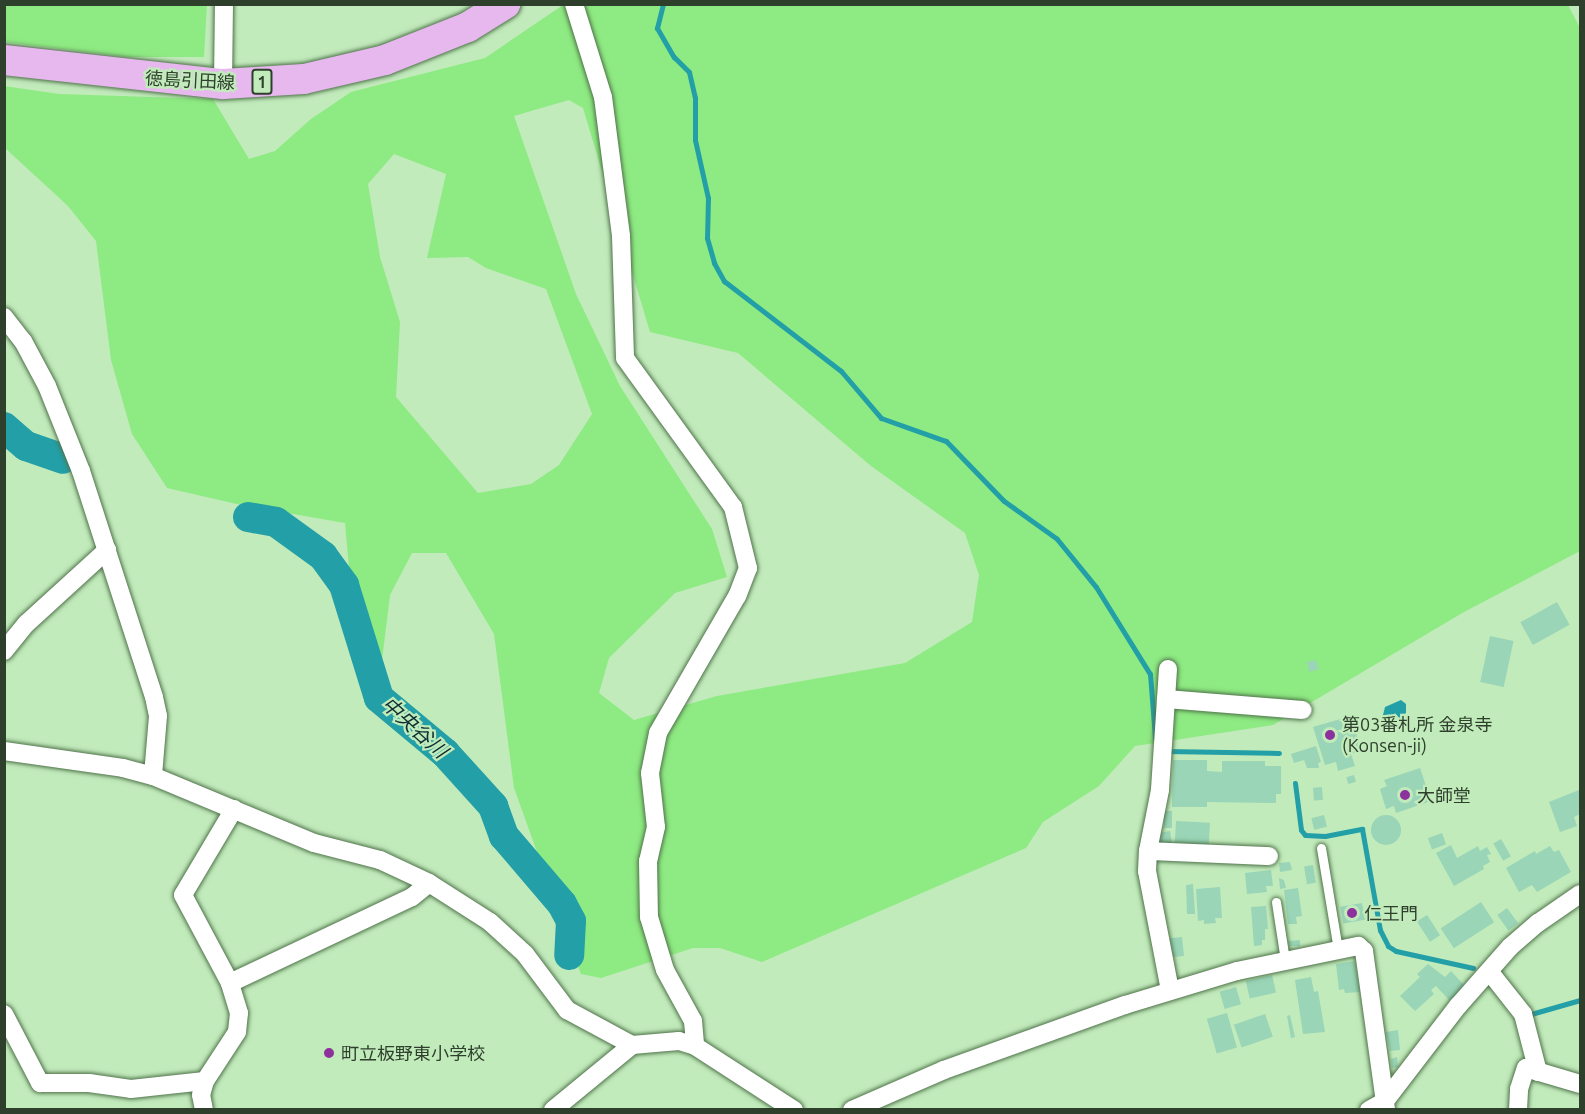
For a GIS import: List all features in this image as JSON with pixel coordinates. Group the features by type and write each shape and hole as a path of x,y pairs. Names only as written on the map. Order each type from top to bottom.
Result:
{"main road":[{"name":"徳島引田線","path":"4,60 223,84 304,79 385,60 468,27 505,4"}],"street":[{"path":"223,84 224,4"},
{"path":"574,4 603,97 621,236 625,358 733,507 748,568 737,596 658,733 650,773 656,827 648,861 649,917 665,970 693,1021 695,1046"},
{"path":"4,317 23,341 46,386 81,471 107,550 158,716 153,776"},
{"path":"4,651 26,624 107,550"},
{"path":"1168,669 1160,790 1148,852 1147,871 1170,991"},
{"path":"1166,699 1303,710"},
{"path":"4,751 123,768 153,776 314,843 380,860 429,883 490,922 525,954 567,1010 632,1045 679,1041 695,1046 794,1110"},
{"path":"204,1110 201,1095 205,1081 237,1032 239,1013 230,983 213,948 185,904 183,895 234,809"},
{"path":"1148,852 1269,856"},
{"path":"230,983 412,897 429,883"},
{"path":"1380,1107 1458,1006 1510,947 1538,923 1581,894"},
{"path":"852,1110 944,1070 1170,991 1237,971 1358,946 1364,951 1380,1107"},
{"path":"1489,971 1523,1014 1538,1072"},
{"path":"4,1014 40,1083 89,1083 131,1089 205,1081"},
{"path":"553,1110 632,1045"},
{"path":"1518,1110 1519,1089 1526,1068 1581,1084"}],"lane":[{"path":"1321,848 1338,950"},
{"path":"1276,902 1285,960"}],"green space":[{"path":"5,4 207,5 204,57 128,57 5,42"},
{"path":"563,5 1568,5 1580,28 1580,551 1464,612 1273,725 1135,746 1099,786 1043,822 1026,848 762,962 720,948 693,948 601,978 581,974 514,788 494,634 446,553 412,553 390,595 382,660 357,657 345,523 241,505 167,488 132,434 111,360 96,241 68,206 5,148 4,86 59,94 213,99 249,159 275,151 311,119 351,92 485,58","holes":["569,100 583,108 650,332 738,353 871,466 965,533 979,575 972,622 905,663 717,696 634,720 599,693 609,658 675,593 727,577 712,529 620,386 576,294 514,116","394,154 446,174 427,258 468,257 486,268 546,289 592,414 559,465 531,484 478,493 396,397 400,322 380,257 368,184"]}],"water":[{"path":"1401,700 1406,704 1406,713 1395,722 1383,715 1385,707"}],"building":[{"path":"1557,602 1570,625 1533,645 1520,622"},
{"path":"1490,636 1513,641 1504,687 1480,682"},
{"path":"1316,660 1319,669 1309,672 1307,662"},
{"path":"1351,716 1361,750 1351,754 1355,766 1338,771 1336,762 1325,765 1313,727"},
{"path":"1316,746 1321,762 1318,763 1319,768 1307,768 1304,760 1294,763 1291,754"},
{"path":"1173,760 1207,760 1207,771 1222,772 1222,761 1265,761 1265,766 1281,766 1281,794 1276,794 1276,803 1207,802 1207,807 1172,807"},
{"name":"大師堂","path":"1420,768 1431,801 1396,813 1394,806 1386,809 1380,789 1387,786 1384,780"},
{"path":"1354,775 1356,782 1348,784 1346,777"},
{"path":"1322,787 1323,800 1314,801 1313,788"},
{"path":"1579,790 1580,814 1574,817 1577,826 1560,832 1549,802"},
{"path":"1164,811 1172,811 1172,828 1164,828"},
{"path":"1324,815 1327,827 1314,830 1311,818"},
{"path":"1386,815 1396,820 1401,830 1396,840 1386,845 1376,840 1371,830 1376,820"},
{"path":"1176,821 1210,823 1209,845 1175,843"},
{"path":"1170,831 1172,844 1159,846 1157,833"},
{"path":"1442,833 1446,844 1432,849 1428,838"},
{"path":"1501,839 1511,856 1503,861 1493,843"},
{"path":"1451,845 1457,858 1478,846 1480,851 1487,847 1491,854 1487,855 1490,862 1483,866 1484,869 1454,886 1436,853"},
{"path":"1550,846 1554,852 1559,850 1571,872 1537,892 1532,885 1519,892 1506,868 1535,851 1536,854"},
{"path":"1290,862 1292,870 1280,872 1279,863"},
{"path":"1313,865 1316,883 1307,884 1304,866"},
{"path":"1271,870 1273,886 1266,886 1267,892 1247,894 1245,873"},
{"path":"1279,878 1284,880 1286,888 1280,889"},
{"path":"1193,884 1195,914 1187,914 1186,885"},
{"path":"1220,887 1222,918 1215,918 1216,923 1204,924 1204,920 1198,921 1196,889"},
{"path":"1298,888 1302,916 1296,917 1297,924 1288,924 1284,890"},
{"path":"1481,902 1494,922 1454,948 1441,928"},
{"name":"仁王門","path":"1362,903 1365,920 1343,924 1340,907"},
{"path":"1266,906 1268,929 1265,929 1265,940 1262,940 1262,945 1254,946 1251,907"},
{"path":"1507,908 1518,923 1508,930 1497,915"},
{"path":"1427,915 1440,935 1430,942 1417,922"},
{"path":"1182,937 1184,956 1170,957 1168,938"},
{"path":"1300,940 1300,946 1289,946 1288,941"},
{"path":"1355,961 1360,992 1345,993 1344,989 1339,990 1336,964"},
{"path":"1428,964 1445,977 1451,971 1465,986 1450,1001 1436,986 1431,990 1434,994 1415,1011 1400,996 1420,977 1417,974"},
{"path":"1272,975 1276,993 1250,999 1246,981"},
{"path":"1311,977 1314,992 1318,991 1325,1032 1303,1034 1295,980"},
{"path":"1236,987 1241,1004 1225,1009 1220,992"},
{"path":"1227,1013 1237,1048 1217,1053 1207,1019"},
{"path":"1265,1014 1273,1037 1242,1047 1234,1025"},
{"path":"1290,1015 1295,1037 1291,1038 1287,1016"},
{"path":"1398,1030 1400,1050 1390,1051 1386,1032"},
{"path":"1397,1057 1398,1067 1392,1068 1391,1059"}],"waterway":[{"path":"663,4 657,28 674,57 689,72 695,98 695,140 708,198 707,238 714,263 724,281 841,371 881,418 946,441 1004,501 1057,539 1096,587 1150,674 1155,738"},
{"name":"中央谷川","path":"4,427 26,446 63,459"},
{"name":"中央谷川","path":"248,517 276,522 323,556 344,585 379,698 445,753 493,806 504,836 562,904 571,921 569,955"},
{"path":"1166,751 1279,753"},
{"path":"1295,783 1301,830 1305,835 1325,836 1362,829 1380,930 1388,946 1396,951 1473,968"},
{"path":"1531,1014 1580,1000"}],"place":[{"name":"第03番札所 金泉寺 (Konsen-ji)","path":"1330,735"},
{"name":"大師堂","path":"1405,795"},
{"name":"仁王門","path":"1352,913"},
{"name":"町立板野東小学校","path":"329,1053"}]}
